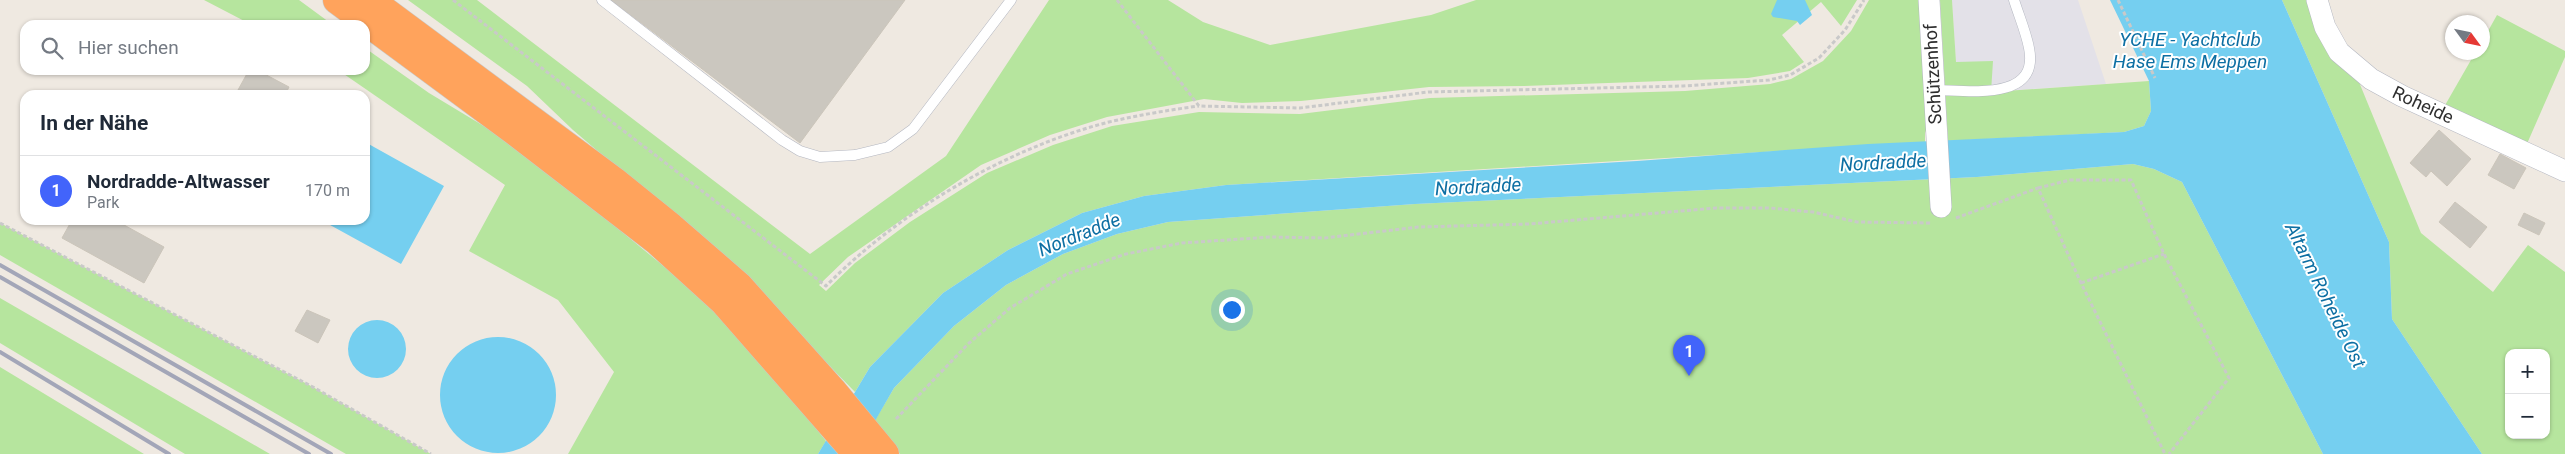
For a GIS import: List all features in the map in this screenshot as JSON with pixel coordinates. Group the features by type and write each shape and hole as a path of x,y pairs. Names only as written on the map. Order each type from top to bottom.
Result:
{"highway":[{"path":"337,0 364,20"},
{"path":"370,0 614,181 739,286 825,400 857,454"},
{"path":"370,24 520,135 657,241 885,454"}],"street":[{"name":"Schützenhof","path":"1929,0 1941,212"},
{"name":"Roheide","path":"2317,0 2325,27 2339,52 2371,79 2402,96 2565,171"}],"lane":[{"path":"602,0 782,140 800,151 820,157 855,155 888,148 913,129 1011,0"},
{"path":"1934,90 1990,92 2014,85 2028,70 2030,50 2014,0"}],"path":[{"path":"1117,0 1199,106 1243,108 1300,108 1428,92 1683,86 1769,80 1790,75 1819,58 1845,30 1864,0"},
{"path":"2118,0 2155,78"},
{"path":"896,419 968,344 1010,308 1066,274 1126,254 1182,243 1271,237 1325,238 1418,227 1528,224 1716,208 1770,208 1813,212 1857,222 1941,212 2070,180 2131,180 2164,254 2230,378 2167,454 2081,283 2038,188"},
{"path":"0,223 312,386 431,454"},
{"path":"2081,283 2164,254"}],"shaded area":[{"path":"1952,0 2078,0 2106,84 1990,92 1956,62"}],"green space":[{"path":"204,0 299,0 326,20 242,20"},
{"path":"408,0 477,0 810,254 946,156 1049,0 1168,0 1203,22 1270,45 1431,15 1476,0 1857,0 1841,26 1821,2 1782,35 1804,62 1790,71 1748,78 1523,86 1429,87 1301,101 1242,103 1204,99 1107,117 1050,135 981,165 848,257 819,285 826,291 855,263 910,222 987,173 1053,145 1112,126 1199,112 1300,114 1430,98 1685,91 1770,84 1791,79 1823,61 1851,31 1869,0 1922,0 1929,123 1925,133 1925,142 1226,185 1144,196 1082,213 1008,250 943,293 870,367 855,392 730,264 573,130 527,86"},
{"path":"1940,0 1952,0 1956,62 1993,61 1991,92 2149,81 2151,111 2144,126 2124,132 1948,141"},
{"path":"2282,0 2317,0 2352,65 2421,233 2493,292 2528,245 2565,272 2565,454 2482,454 2392,319 2389,242"},
{"path":"2497,15 2565,51 2565,57 2526,146 2444,107 2471,60 2490,60 2490,28"},
{"path":"370,52 429,93 492,131 576,194 678,278 749,344 826,441 818,454 568,454 614,372 558,300 469,251 505,185 370,92 370,90 367,90 345,75 370,75"},
{"path":"2133,164 2154,169 2182,182 2323,454 900,454 874,422 894,388 954,326 1006,285 1063,254 1117,234 1168,222 1415,204 1977,177"},
{"path":"0,223 311,386 431,454 346,454 0,255"},
{"path":"0,298 270,454 185,454 0,343"},
{"path":"0,367 144,454 0,454"}],"water":[{"path":"1777,0 1805,0 1812,15 1800,25 1797,21 1773,17 1771,14"},
{"path":"2110,0 2282,0 2389,242 2392,319 2482,454 2323,454 2182,182 2154,169 2133,164 1977,177 1415,204 1168,222 1117,234 1063,254 1006,285 954,326 894,388 856,454 818,454 870,367 943,293 1008,250 1082,213 1144,196 1226,185 1637,161 1868,144 2124,132 2144,126 2151,111 2149,81"},
{"path":"370,145 444,186 401,264 330,225 370,225"},
{"path":"377,320 393,325 401,333 406,349 401,365 393,373 377,378 361,373 353,365 348,349 353,333 361,325"},
{"path":"498,337 520,342 539,354 551,373 556,395 551,417 539,436 520,448 498,453 476,448 457,436 445,417 440,395 445,373 457,354 476,342"}],"building":[{"path":"611,0 905,0 800,143"},
{"path":"246,75 266,75 289,87 288,90 238,90"},
{"path":"2439,130 2471,159 2447,186 2431,171 2426,177 2410,163"},
{"path":"2500,154 2526,168 2514,189 2488,175"},
{"path":"2455,202 2487,227 2470,248 2439,222"},
{"path":"2524,213 2545,223 2539,235 2518,225"},
{"path":"69,225 124,225 164,247 144,283 62,238"},
{"path":"307,310 330,320 318,343 295,331"}],"railway":[{"path":"0,265 331,454"},
{"path":"0,277 309,454"},
{"path":"0,352 169,454"}],"place":[{"name":"Nordradde-Altwasser","path":"1689,376"}],"water label":[{"name":"YCHE - Yachtclub Hase Ems Meppen","path":"2190,50"},
{"name":"Nordradde","path":"1883,162"},
{"name":"Nordradde","path":"1478,186"},
{"name":"Nordradde","path":"1079,234"},
{"name":"Altarm Roheide Ost","path":"2326,295"}]}
